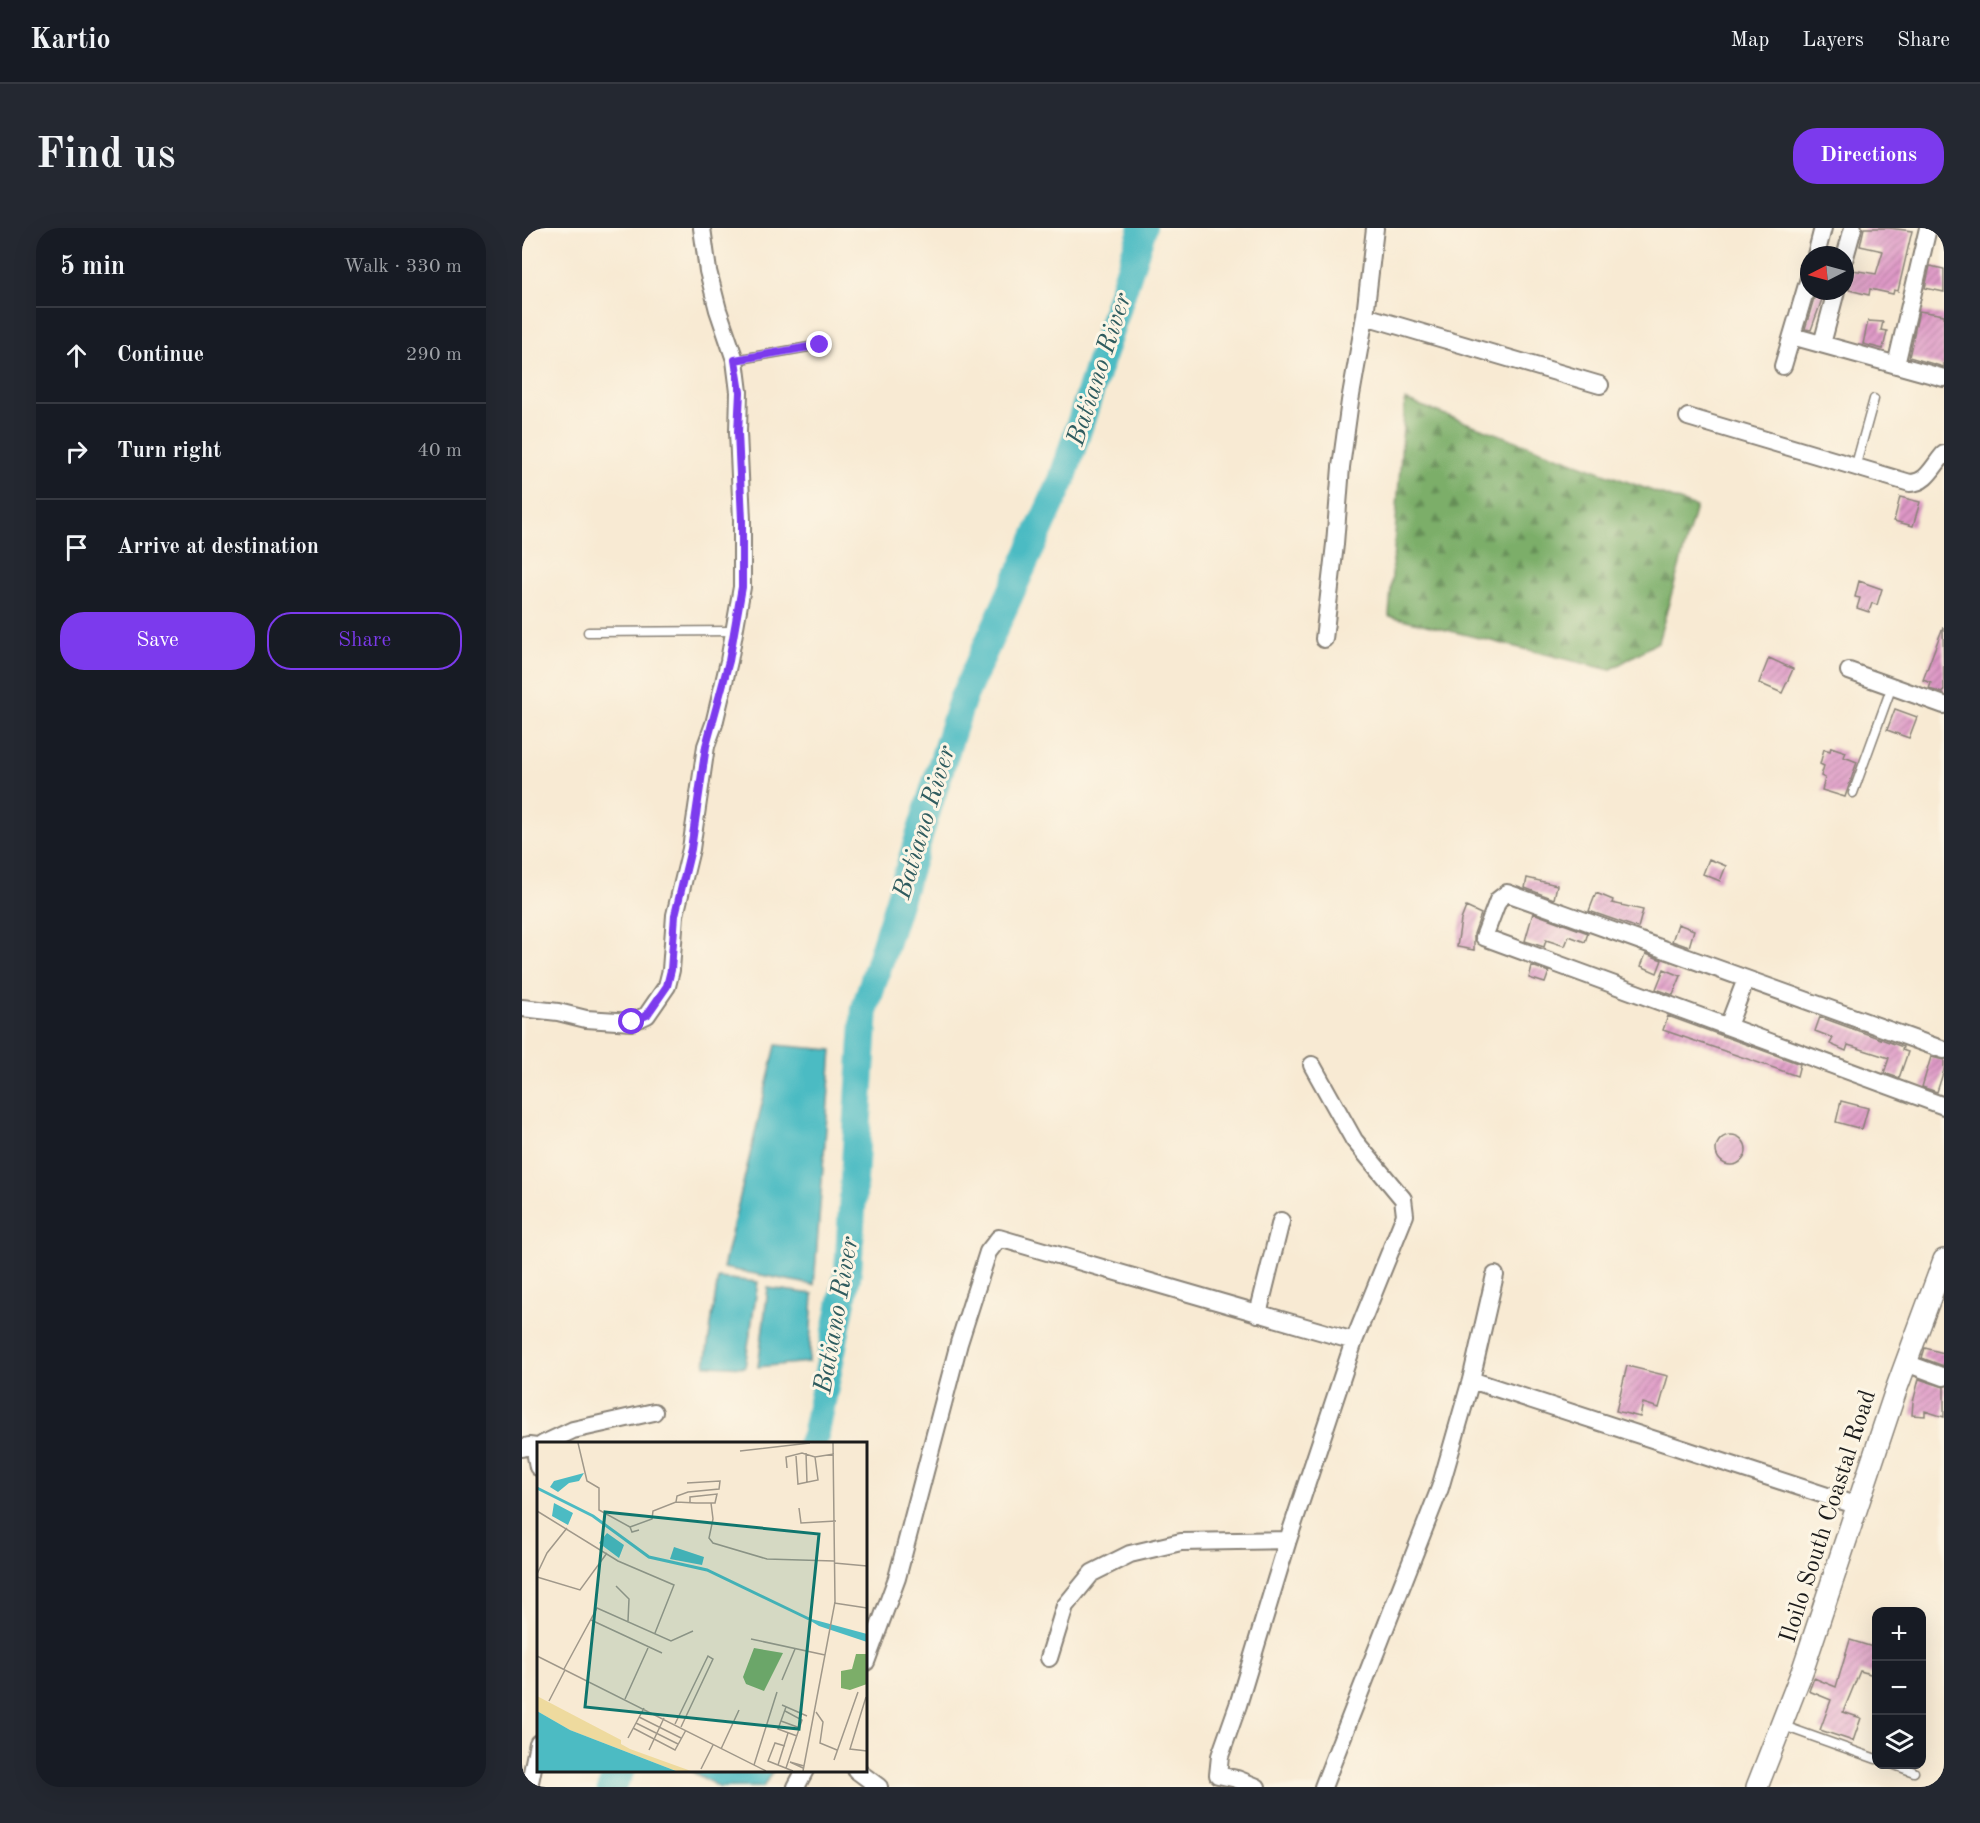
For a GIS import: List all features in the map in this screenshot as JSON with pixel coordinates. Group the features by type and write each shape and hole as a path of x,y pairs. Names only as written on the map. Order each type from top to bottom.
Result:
{"street":[{"path":"522,1008 558,1012 585,1019 632,1022 647,1015 667,986 671,970 675,915 691,849 706,746 729,661 742,587 738,432 740,392 735,360 708,271 702,228"},
{"path":"1324,639 1342,456 1365,316 1375,228"},
{"path":"1818,246 1823,228"},
{"path":"1848,246 1853,228"},
{"path":"1896,365 1928,228"},
{"path":"1783,366 1803,300"},
{"path":"1822,344 1834,300"},
{"path":"1365,316 1600,385"},
{"path":"1792,336 1944,378"},
{"path":"1688,417 1910,483 1917,483 1924,479 1944,454"},
{"path":"1849,671 1944,705"},
{"path":"1944,1050 1507,893 1498,900 1484,937 1944,1106"},
{"path":"1728,1026 1746,979"},
{"path":"1257,1787 1218,1775 1220,1756 1354,1341 1405,1215 1403,1199 1354,1140 1312,1065"},
{"path":"1258,1314 1281,1221"},
{"path":"867,1659 897,1578 959,1343 988,1252 999,1238 1354,1341"},
{"name":"Iloilo South Coastal Road","path":"1757,1787 1803,1669 1906,1363 1944,1260"},
{"path":"1323,1787 1440,1488 1471,1380 1495,1275"},
{"path":"1906,1363 1944,1377"},
{"path":"1471,1380 1858,1506"},
{"path":"544,1442 573,1430 654,1412"},
{"path":"535,1446 537,1462"},
{"path":"1049,1658 1065,1606 1092,1573 1130,1554 1181,1542 1288,1540"},
{"path":"529,1787 537,1748"},
{"path":"796,1787 804,1772"},
{"path":"859,1772 879,1787"}],"lane":[{"path":"735,360 820,345"},
{"path":"1855,468 1874,399"},
{"path":"588,632 735,631"},
{"path":"1853,794 1892,686"},
{"path":"1781,1725 1872,1758"},
{"path":"1906,1769 1914,1772"}],"green space":[{"path":"1405,400 1696,507 1658,642 1610,670 1389,616"}],"water":[{"path":"1136,228 1155,228 1130,273"},
{"path":"776,1045 832,1050 814,1285 723,1268"},
{"path":"718,1278 758,1282 745,1367 705,1365"},
{"path":"768,1288 813,1294 809,1362 758,1367"},
{"path":"693,1772 772,1772 763,1787 719,1787"}],"building":[{"path":"1864,228 1912,231 1898,291 1894,290 1893,294 1870,289 1869,295 1854,291 1854,270 1876,274 1883,251 1860,246"},
{"path":"1930,266 1944,269 1944,292 1925,288"},
{"path":"1813,300 1822,300 1811,330 1805,329"},
{"path":"1919,311 1944,315 1944,367 1909,357"},
{"path":"1868,321 1883,322 1881,330 1887,331 1883,349 1863,344"},
{"path":"1900,497 1920,502 1913,526 1894,521"},
{"path":"1859,581 1882,589 1877,605 1872,603 1869,612 1857,608 1860,598 1855,597"},
{"path":"1943,627 1943,693 1929,689 1931,683 1923,680"},
{"path":"1769,658 1793,669 1782,693 1759,683"},
{"path":"1895,709 1917,717 1909,738 1887,730"},
{"path":"1831,747 1846,752 1844,757 1857,762 1845,797 1822,790 1825,778 1821,776 1824,766 1820,764 1824,749 1830,751"},
{"path":"1709,859 1726,866 1720,881 1703,874"},
{"path":"1527,878 1557,885 1554,899 1525,888"},
{"path":"1596,893 1613,900 1612,903 1643,910 1638,928 1589,911"},
{"path":"1466,907 1481,914 1474,934 1474,950 1457,947 1461,920"},
{"path":"1533,913 1588,933 1585,942 1569,936 1565,946 1546,940 1544,947 1525,941"},
{"path":"1678,924 1694,930 1689,947 1672,941"},
{"path":"1646,954 1662,960 1657,973 1641,966"},
{"path":"1532,966 1549,972 1545,983 1529,978"},
{"path":"1664,969 1681,976 1673,995 1656,989"},
{"path":"1668,1016 1800,1064 1797,1076 1663,1030"},
{"path":"1820,1017 1903,1047 1902,1050 1908,1052 1899,1078 1884,1073 1889,1058 1848,1045 1846,1051 1830,1044 1833,1038 1815,1031"},
{"path":"1931,1057 1944,1060 1944,1070 1937,1092 1922,1087"},
{"path":"1841,1101 1868,1108 1862,1129 1836,1122"},
{"path":"1731,1135 1737,1136 1745,1144 1745,1156 1737,1164 1731,1165 1725,1164 1717,1156 1716,1150 1717,1144 1725,1136"},
{"path":"1925,1348 1944,1353 1944,1366 1922,1358"},
{"path":"1627,1366 1668,1376 1659,1408 1643,1403 1640,1417 1616,1411"},
{"path":"1919,1379 1944,1387 1944,1417 1925,1411 1925,1416 1912,1415"},
{"path":"1850,1640 1872,1647 1872,1674 1860,1671 1843,1712 1861,1718 1853,1741 1820,1730 1831,1700 1809,1691 1814,1678 1836,1687"}],"waterway":[{"name":"Batiano River","path":"812,1442 848,1271 865,1008 962,700 1062,480 1143,228"},
{"name":"Batiano River","path":"611,1787 620,1772"}],"route":[{"path":"632,1022 647,1015 667,986 671,970 675,915 691,849 706,746 714,724 729,661 742,587 738,432 740,392 735,360 820,345"}]}
